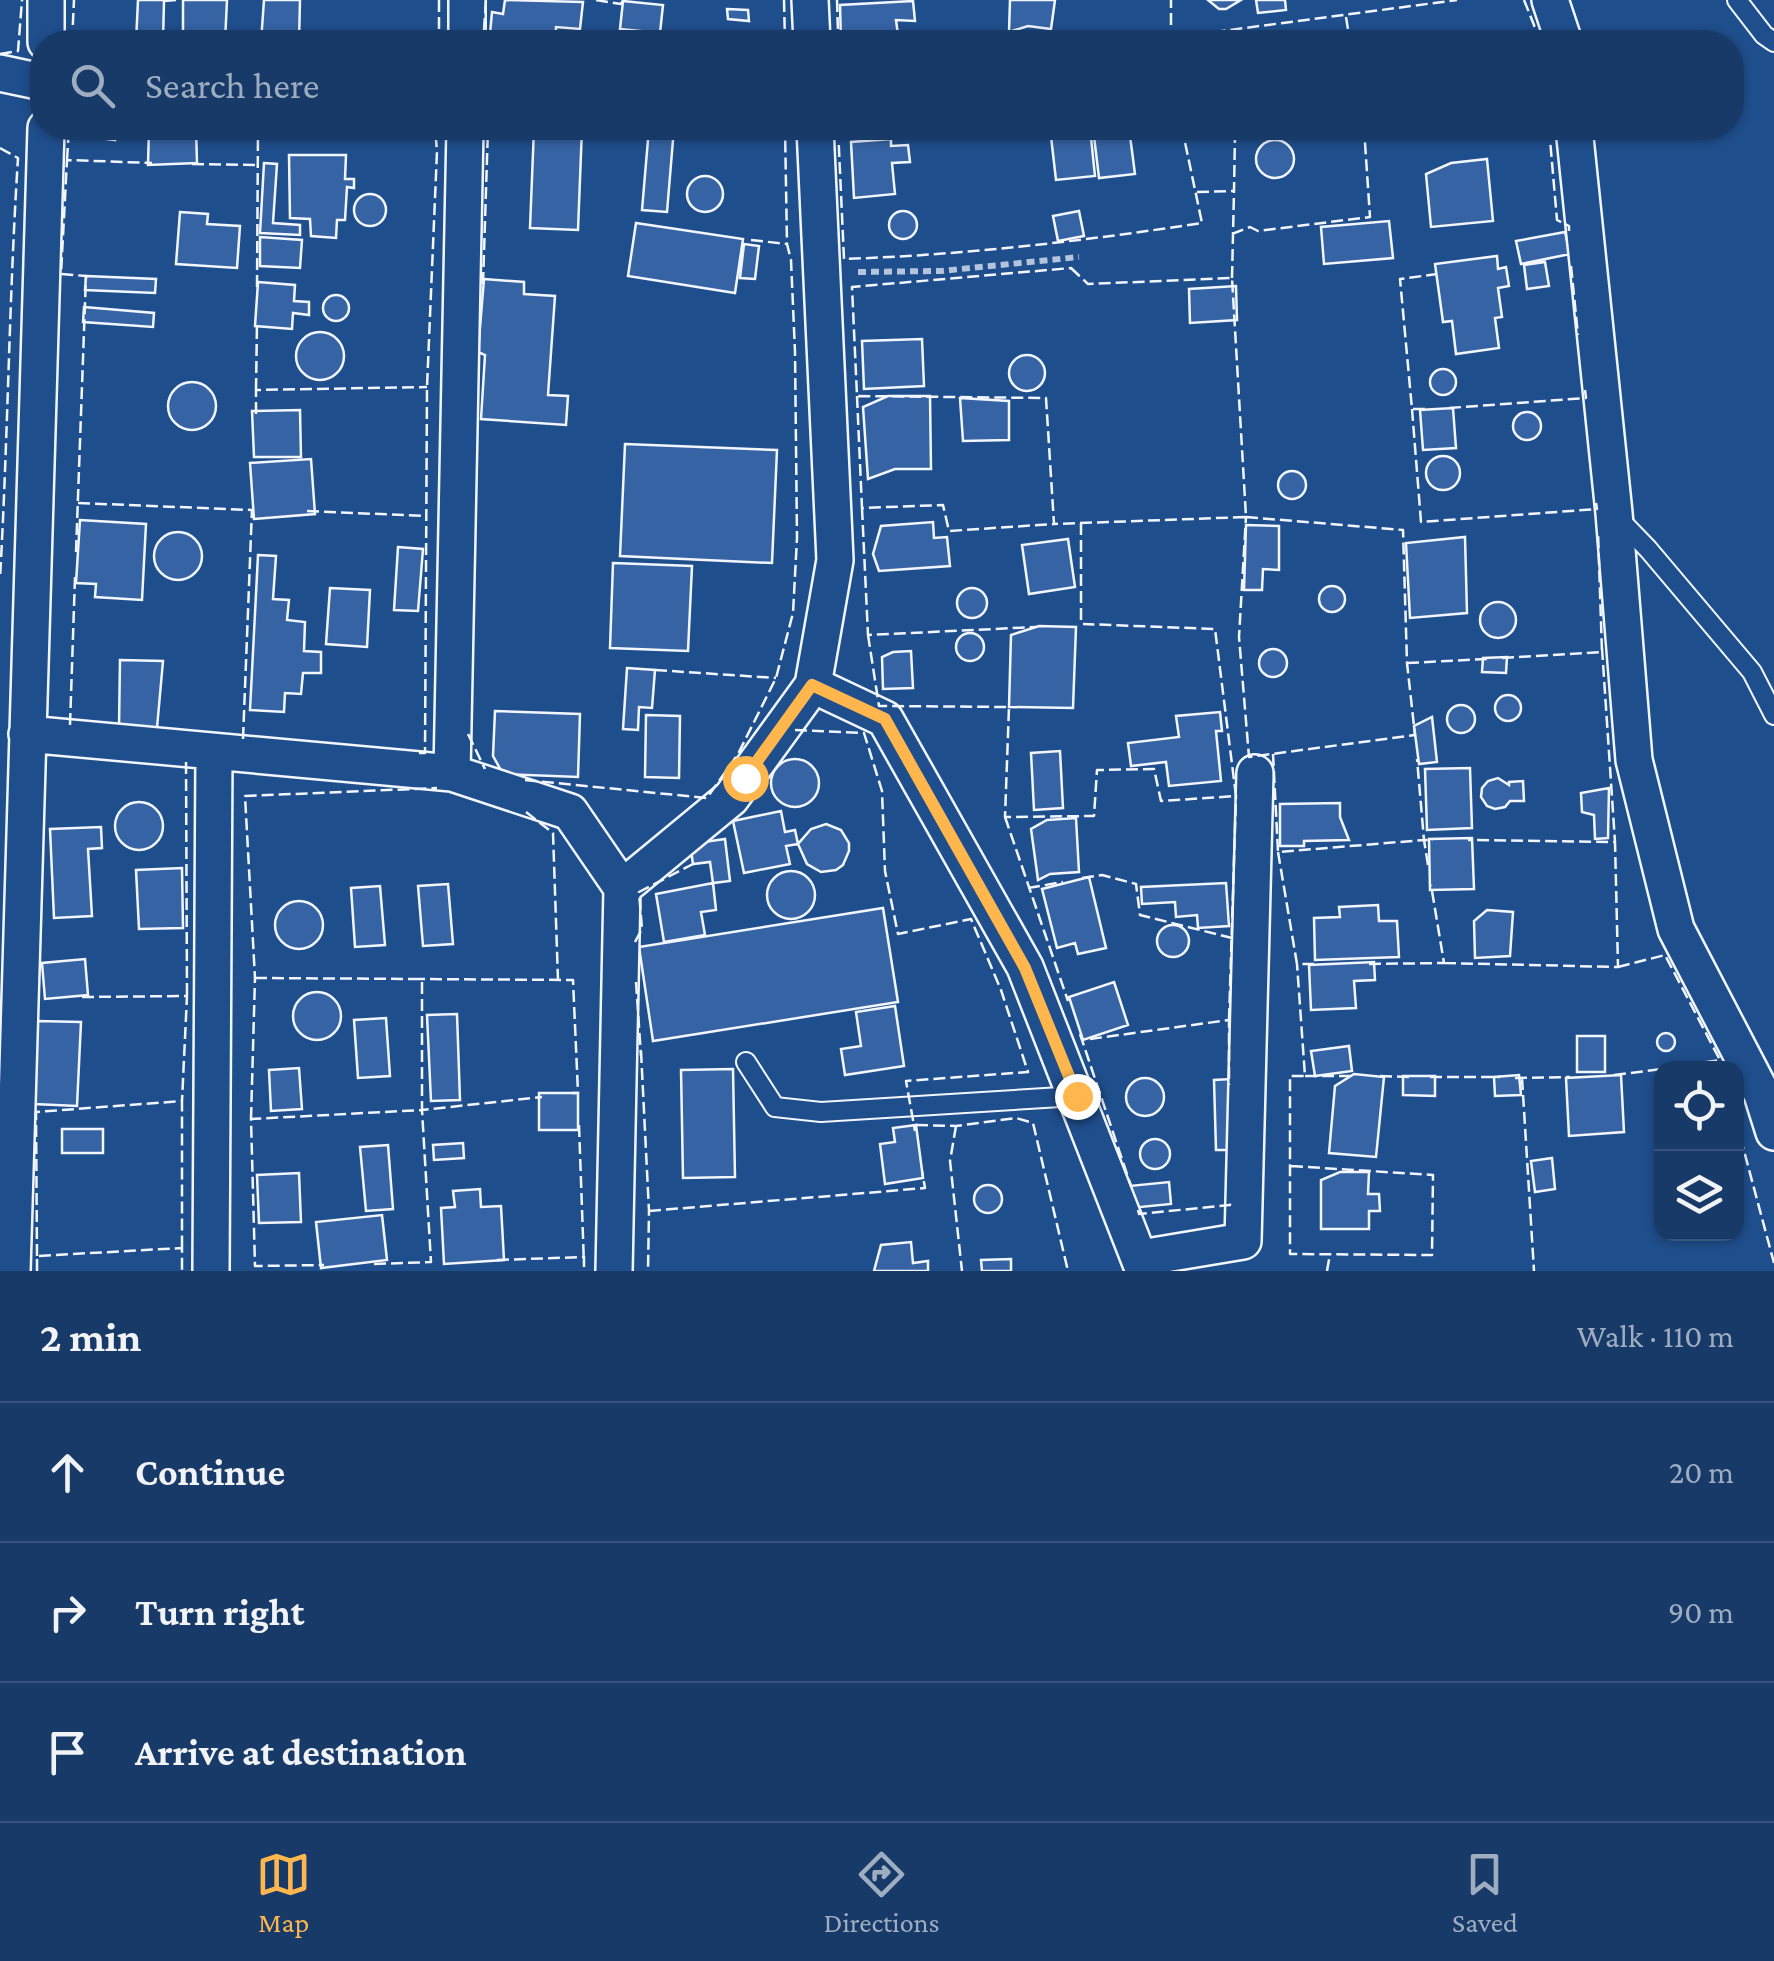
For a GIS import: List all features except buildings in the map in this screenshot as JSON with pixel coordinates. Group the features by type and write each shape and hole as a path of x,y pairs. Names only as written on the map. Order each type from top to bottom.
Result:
{"street":[{"path":"46,0 46,30"},
{"path":"467,30 468,0"},
{"path":"810,0 811,30"},
{"path":"1550,0 1560,30"},
{"path":"0,74 30,80"},
{"path":"12,1271 46,140"},
{"path":"452,773 465,140"},
{"path":"622,888 731,798 812,685 836,560 816,140"},
{"path":"1575,140 1614,513 1634,760 1676,929 1762,1094 1774,1132"},
{"path":"812,685 885,719 1025,968 1143,1265 1243,1242 1256,773"},
{"path":"27,734 452,773 570,812 622,888 614,1271"},
{"path":"211,1271 214,752"}],"lane":[{"path":"1737,0 1774,42"},
{"path":"1614,513 1752,672 1774,715"},
{"path":"746,1062 775,1107 806,1110 1077,1096"}],"path":[{"path":"822,272 941,271 1079,256"}],"fence":[{"path":"0,54 18,51 22,0"},
{"path":"73,30 74,0"},
{"path":"439,0 439,30"},
{"path":"484,30 486,0"},
{"path":"596,0 621,4 623,0"},
{"path":"784,0 785,30"},
{"path":"837,0 838,30"},
{"path":"1171,0 1171,30"},
{"path":"1230,30 1457,0"},
{"path":"1524,0 1535,30"},
{"path":"1346,17 1348,30"},
{"path":"67,160 68,140"},
{"path":"257,287 258,140"},
{"path":"419,753 425,753 427,387 436,140"},
{"path":"483,284 488,140"},
{"path":"525,780 707,798 738,754 776,678 793,613 797,538 795,352 787,244 785,140"},
{"path":"839,140 844,259 1023,246 1202,223 1185,140"},
{"path":"1197,192 1234,191 1235,140"},
{"path":"1232,234 1250,227 1258,231 1370,217 1365,140"},
{"path":"1550,140 1557,220 1569,226 1569,231"},
{"path":"0,148 18,158 0,578"},
{"path":"76,552 86,276 61,274 67,160 152,163"},
{"path":"192,164 257,165"},
{"path":"1232,278 1234,191"},
{"path":"751,240 787,244"},
{"path":"1571,266 1578,335"},
{"path":"1071,268 1088,284 1232,278 1246,517 1054,524 1046,398 857,396 852,287 1071,268"},
{"path":"1425,409 1412,409 1400,279 1437,274"},
{"path":"256,390 257,322"},
{"path":"256,414 256,390 427,387"},
{"path":"1449,408 1586,398 1585,390"},
{"path":"857,396 862,508 943,505 949,531 1054,524"},
{"path":"1412,409 1421,522 1597,509 1596,503"},
{"path":"78,503 252,510"},
{"path":"862,508 868,635 1036,627"},
{"path":"243,739 252,509"},
{"path":"307,511 426,516"},
{"path":"1246,517 1403,530 1407,663 1415,735 1249,757 1239,637 1246,517"},
{"path":"1081,523 1081,624"},
{"path":"1502,658 1602,652 1598,532"},
{"path":"70,725 75,577"},
{"path":"868,635 879,706 1009,707 1005,817 1094,816 1097,770 1154,769 1161,801 1236,796 1215,629 1083,624"},
{"path":"1602,648 1615,842"},
{"path":"1407,663 1487,659"},
{"path":"655,670 776,678"},
{"path":"795,730 864,733 882,791 885,871 898,934 971,919 1001,990 1028,1072 906,1081 915,1131"},
{"path":"468,734 485,769"},
{"path":"1273,754 1278,852 1424,840 1417,759"},
{"path":"186,762 187,996"},
{"path":"251,1119 255,978 245,796 437,788"},
{"path":"1229,1020 1236,796"},
{"path":"526,812 553,833 558,980"},
{"path":"1005,817 1068,1001"},
{"path":"1428,865 1424,840 1433,840"},
{"path":"1444,963 1618,967 1615,842 1468,840"},
{"path":"1278,852 1297,964 1314,964"},
{"path":"635,942 642,929 639,892 693,864 692,857"},
{"path":"1082,878 1102,875 1136,884 1140,915 1232,938"},
{"path":"1028,888 1063,882"},
{"path":"1369,964 1444,963 1431,885"},
{"path":"1618,967 1665,955 1720,1060 1713,1061"},
{"path":"1291,1166 1433,1175 1432,1255 1290,1254 1290,1076 1305,1076 1297,964"},
{"path":"255,978 422,979 422,1110 251,1119 255,1266 324,1265"},
{"path":"413,979 573,980 578,1093 572,1093"},
{"path":"636,982 641,1056"},
{"path":"82,997 187,996 182,1101"},
{"path":"1090,1039 1229,1020 1229,1085"},
{"path":"1080,1034 1131,1186"},
{"path":"641,1051 648,1271"},
{"path":"1614,1075 1654,1070"},
{"path":"1305,1076 1355,1076"},
{"path":"1380,1076 1410,1077"},
{"path":"1430,1077 1500,1077"},
{"path":"1515,1078 1570,1077"},
{"path":"1522,1078 1534,1271"},
{"path":"374,1264 431,1262 422,1110 542,1097"},
{"path":"37,1256 36,1112 182,1101 182,1248"},
{"path":"916,1125 956,1126 1016,1118 1033,1123 1068,1271"},
{"path":"579,1125 584,1265"},
{"path":"956,1126 950,1161 962,1271"},
{"path":"1744,1151 1774,1263"},
{"path":"649,1211 925,1188 922,1171"},
{"path":"1138,1210 1139,1214 1230,1205 1230,1200"},
{"path":"37,1271 37,1256 182,1248 182,1271"},
{"path":"1327,1271 1330,1254"},
{"path":"497,1260 584,1257 584,1271"}],"route":[{"path":"745,778 812,685 885,719 1025,968 1077,1096"}]}
